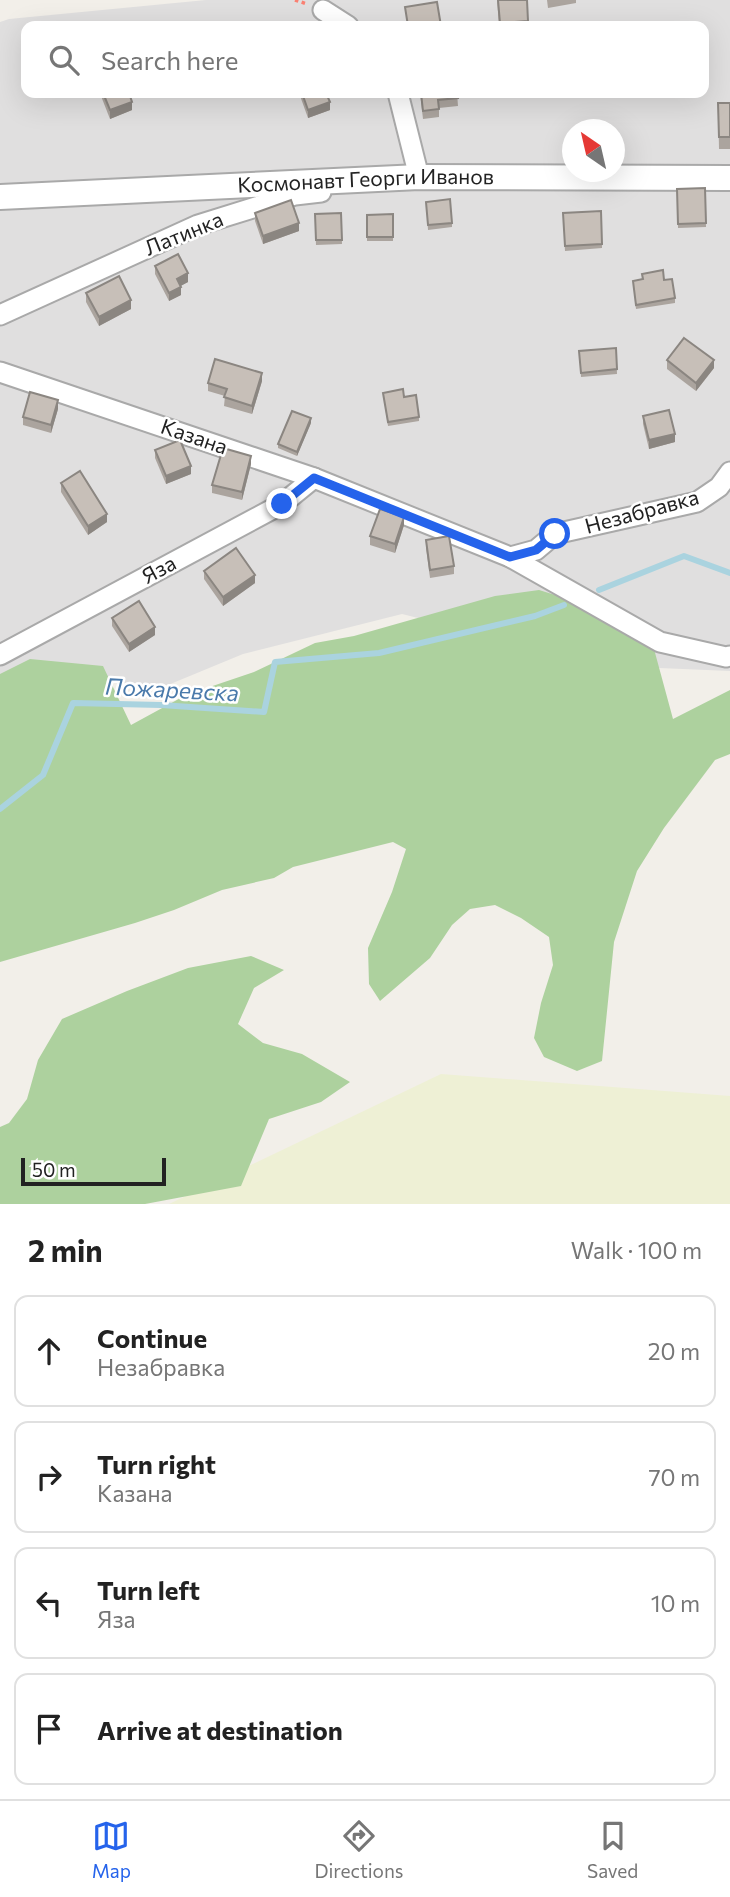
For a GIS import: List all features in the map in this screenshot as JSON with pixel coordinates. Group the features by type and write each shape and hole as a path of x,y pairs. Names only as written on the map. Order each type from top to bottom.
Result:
{"street":[{"path":"323,10 340,21"},
{"path":"399,98 419,177"},
{"name":"Космонавт Георги Иванов","path":"0,197 419,177 730,178"},
{"name":"Латинка","path":"0,314 198,225 295,195 419,177"},
{"name":"Казана","path":"0,372 314,478 510,557 660,642 730,656"},
{"name":"Незабравка","path":"510,557 536,550 555,534 697,502 719,487 730,472"},
{"name":"Яза","path":"0,655 282,504 314,478"}],"shaded area":[{"path":"206,0 730,0 730,671 612,666 402,614 243,654 168,685 70,681 0,700 0,22"}],"green space":[{"path":"539,590 600,609 654,649 673,719 730,690 730,754 715,760 664,828 637,871 614,942 602,1061 577,1071 544,1057 534,1038 553,965 549,937 495,905 470,909 452,925 430,958 380,1001 369,984 368,948 392,892 406,849 393,842 293,867 274,878 222,890 135,923 0,962 0,674 30,659 103,666 131,725 186,695 254,672 315,643 354,636 495,596"},
{"path":"251,956 284,970 254,988 238,1024 263,1043 302,1054 350,1082 321,1102 269,1119 241,1186 145,1204 0,1204 0,1127 9,1123 27,1099 38,1060 62,1019 188,968"},
{"path":"441,1074 730,1096 730,1204 169,1204"}],"building":[{"path":"498,0 527,0 528,21 500,21"},
{"path":"437,2 440,21 407,21 405,7"},
{"path":"105,98 131,98 132,102 110,110"},
{"path":"304,98 328,98 330,102 308,110"},
{"path":"422,98 458,98 438,100 439,109 423,111"},
{"path":"718,103 730,103 730,137 719,137"},
{"path":"705,188 706,223 678,224 677,189"},
{"path":"450,199 452,223 428,225 426,202"},
{"path":"291,200 299,223 263,236 255,213"},
{"path":"601,211 602,244 565,246 563,213"},
{"path":"341,213 342,240 316,240 315,214"},
{"path":"393,214 393,237 367,237 367,215"},
{"path":"178,254 188,273 177,279 181,287 169,293 155,266"},
{"path":"663,270 664,280 672,279 675,298 636,305 633,281 643,279 642,274"},
{"path":"119,276 131,300 99,317 86,293"},
{"path":"684,338 714,360 696,383 667,360"},
{"path":"616,348 617,369 581,373 579,351"},
{"path":"215,359 262,373 252,406 224,397 227,389 208,383"},
{"path":"403,389 404,397 416,395 419,417 388,422 383,393"},
{"path":"30,392 58,400 51,425 23,417"},
{"path":"669,410 675,434 649,440 643,416"},
{"path":"292,411 311,418 297,452 278,444"},
{"path":"180,440 191,466 166,476 155,450"},
{"path":"223,448 251,456 242,492 212,485"},
{"path":"80,471 107,514 88,526 61,483"},
{"path":"380,509 404,517 395,544 370,536"},
{"path":"449,536 454,566 430,570 426,540"},
{"path":"236,548 255,575 223,597 204,571"},
{"path":"139,601 155,627 129,644 112,618"}],"waterway":[{"name":"Пожаревска","path":"599,590 684,556 730,573"},
{"name":"Пожаревска","path":"0,809 43,775 73,703 161,705 264,712 275,662 379,653 535,616 564,605"}],"route":[{"path":"282,504 314,478 510,557 536,550 555,534"}]}
